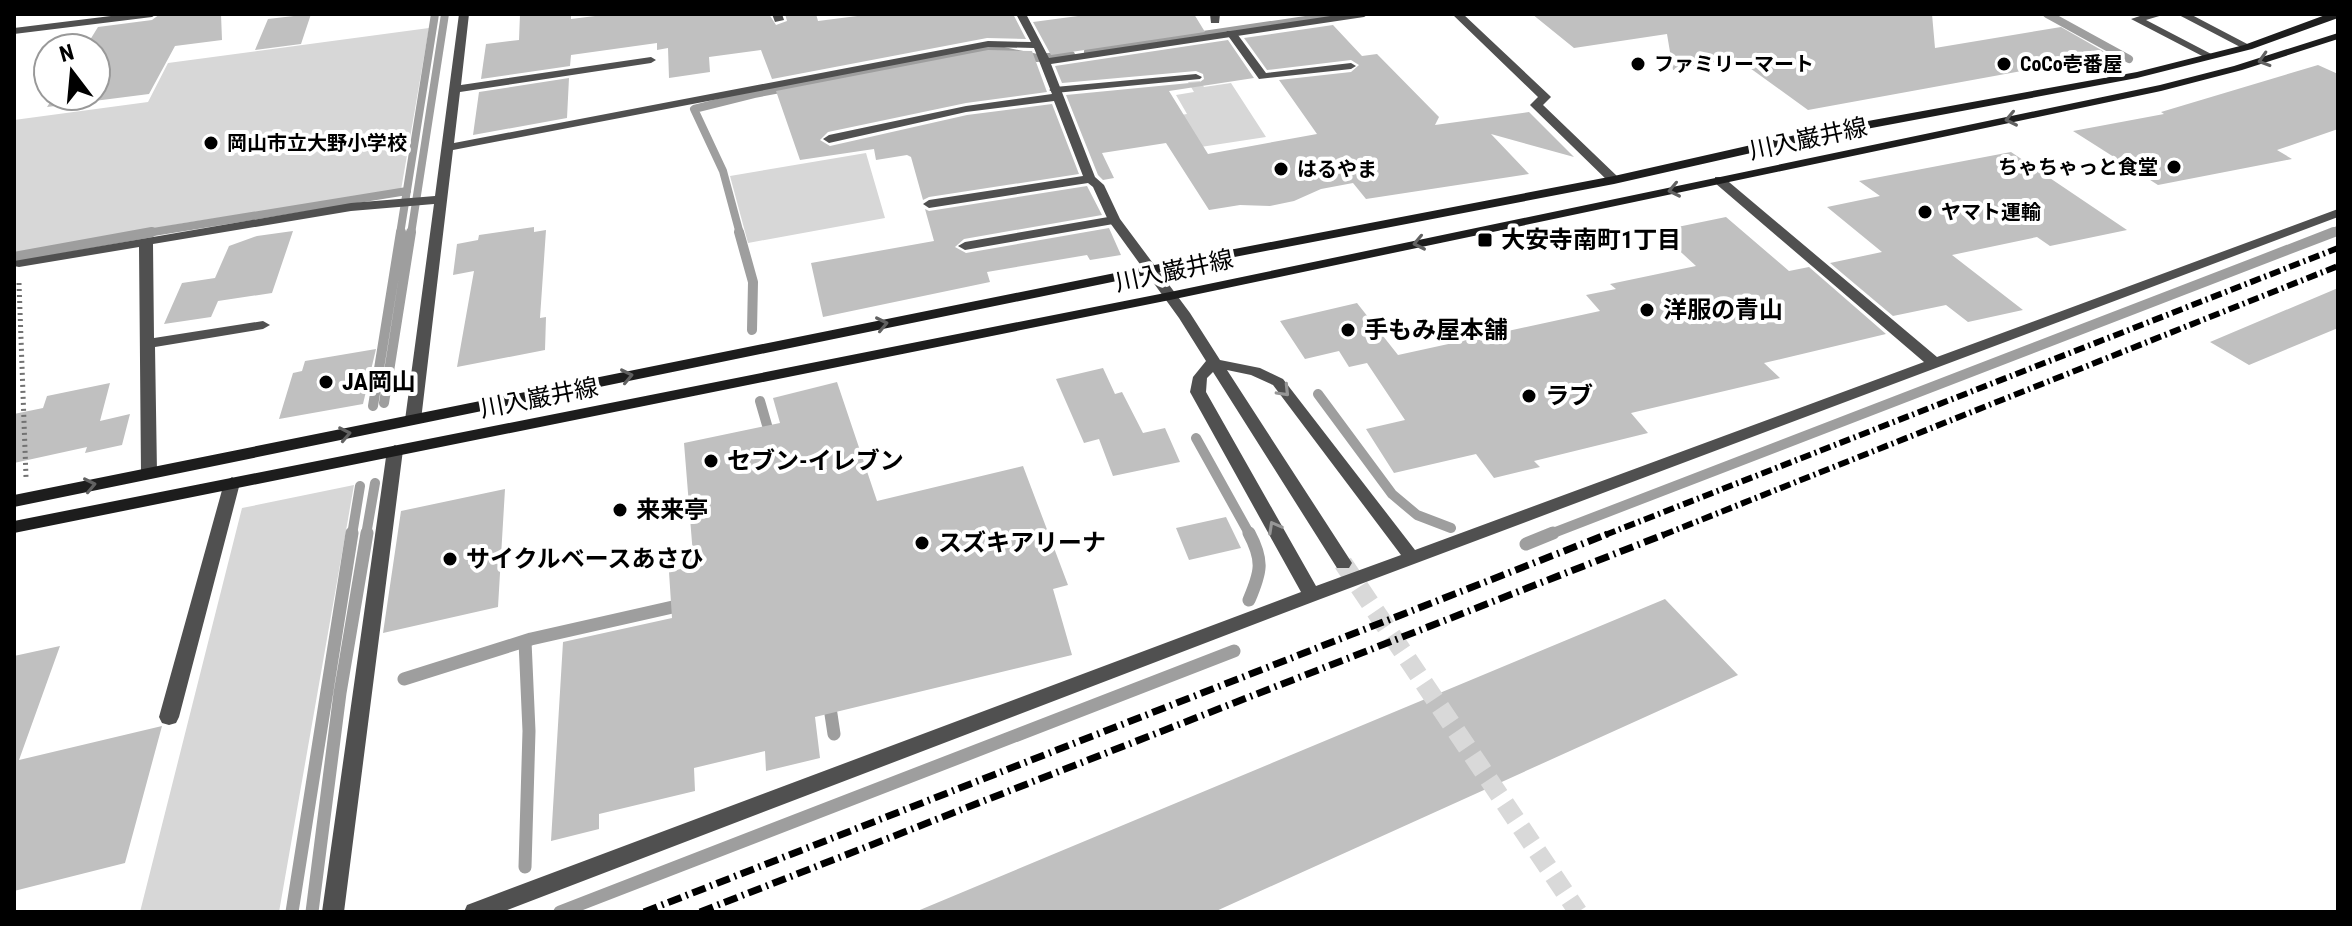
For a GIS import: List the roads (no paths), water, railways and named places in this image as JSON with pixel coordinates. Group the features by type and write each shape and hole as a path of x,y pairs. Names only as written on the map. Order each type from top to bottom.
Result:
{"main road":[{"name":"川入巌井線","path":"14,501 1151,270 1614,180 1813,135 2137,75 2248,47 2338,14"},
{"name":"川入巌井線","path":"14,527 1170,296 2161,88 2267,60 2338,36"}],"street":[{"path":"45,28 62,14"},
{"path":"14,31 152,14"},
{"path":"413,420 464,14"},
{"path":"1021,14 1042,55 1090,179 1098,185 1114,220 1170,296 1343,563"},
{"path":"447,148 988,44 1042,55 1364,14"},
{"path":"1457,14 1545,97 1536,105 1614,180"},
{"path":"2161,14 2136,19 2212,57"},
{"path":"2182,14 2248,47"},
{"path":"1231,33 1263,77 1351,66"},
{"path":"455,89 651,60"},
{"path":"829,139 966,109 1056,94 1196,77"},
{"path":"929,204 1090,179"},
{"path":"1719,180 1936,364"},
{"path":"19,263 351,207 441,199"},
{"path":"475,912 1312,595 2338,213"},
{"path":"965,246 1114,220"},
{"path":"146,240 149,473"},
{"path":"147,344 263,325"},
{"path":"1213,363 1255,371 1278,382 1413,559"},
{"path":"1213,363 1200,377 1198,392 1312,595"},
{"path":"333,912 395,450"},
{"path":"169,717 232,483"}],"waterway":[{"path":"407,191 435,14"},
{"path":"411,234 445,14"},
{"path":"1088,52 1346,14"},
{"path":"2047,14 2129,59"},
{"path":"740,234 723,171 694,109 754,94 994,49 1037,58 1071,55"},
{"path":"141,234 407,191"},
{"path":"400,234 407,191"},
{"path":"2330,233 2338,230"},
{"path":"14,257 152,232"},
{"path":"373,406 401,232"},
{"path":"384,403 411,232"},
{"path":"739,232 753,282 752,330"},
{"path":"2330,233 2334,232"},
{"path":"1550,534 2330,233"},
{"path":"1318,394 1392,494 1417,515 1451,528"},
{"path":"760,401 771,439"},
{"path":"1196,438 1249,534"},
{"path":"366,535 375,483"},
{"path":"352,535 360,486"},
{"path":"292,912 352,533"},
{"path":"312,912 340,693 367,533"},
{"path":"1249,534 1259,566 1249,600"},
{"path":"1526,544 1550,534"},
{"path":"404,679 531,639 686,604"},
{"path":"525,641 529,731 525,867"},
{"path":"560,912 1234,651"},
{"path":"829,701 834,734"}],"tunnel":[{"path":"1343,563 1578,912"}],"railway":[{"path":"1605,535 2338,248"},
{"path":"1663,535 2338,266"},
{"path":"644,912 1610,533"},
{"path":"700,912 1668,533"}],"place":[{"name":"ファミリーマート","path":"1638,64"},
{"name":"CoCo壱番屋","path":"2004,64"},
{"name":"岡山市立大野小学校","path":"211,143"},
{"name":"ちゃちゃっと食堂","path":"2174,167"},
{"name":"はるやま","path":"1281,169"},
{"name":"ヤマト運輸","path":"1925,212"},
{"name":"大安寺南町1丁目","path":"1485,240"},
{"name":"洋服の青山","path":"1647,310"},
{"name":"手もみ屋本舗","path":"1348,330"},
{"name":"JA岡山","path":"326,382"},
{"name":"ラブ","path":"1529,396"},
{"name":"セブン-イレブン","path":"711,461"},
{"name":"来来亭","path":"620,510"},
{"name":"スズキアリーナ","path":"922,543"},
{"name":"サイクルベースあさひ","path":"450,559"}]}
